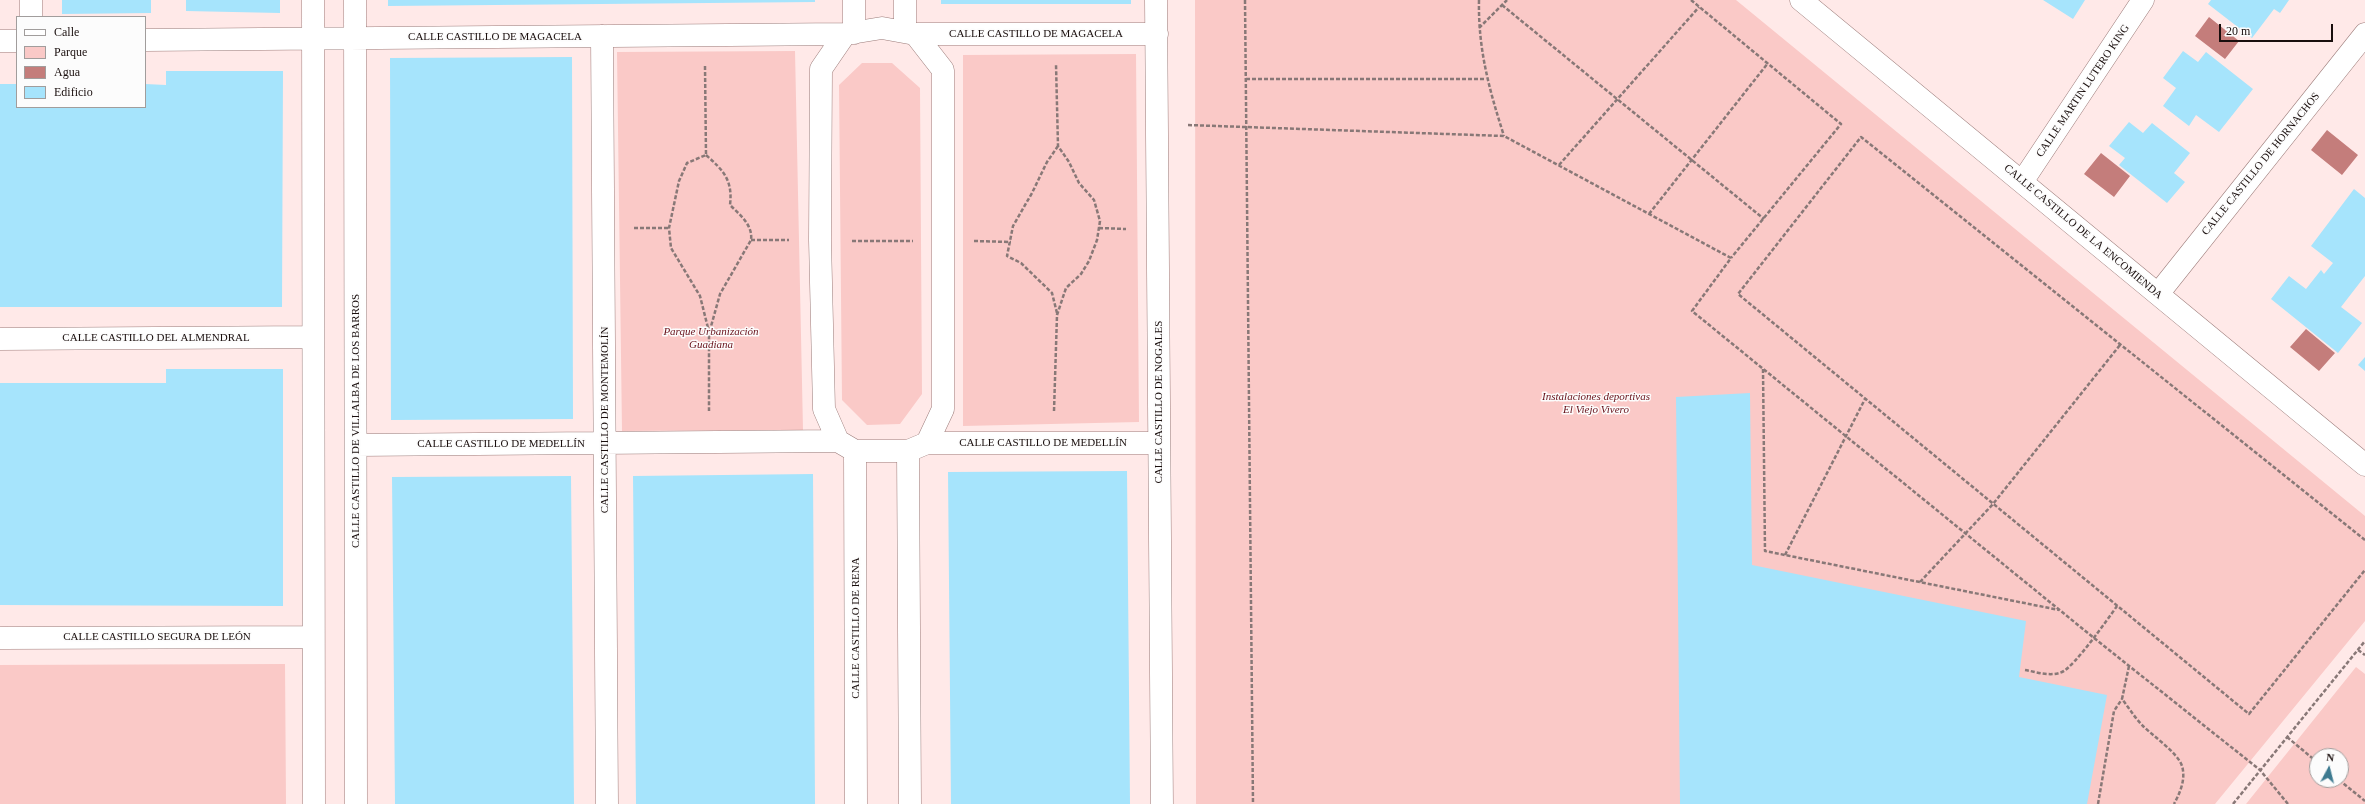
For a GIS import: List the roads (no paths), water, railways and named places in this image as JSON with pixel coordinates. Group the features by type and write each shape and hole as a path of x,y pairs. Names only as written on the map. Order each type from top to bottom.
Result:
{"street":[{"path":"30,0 31,16"},
{"path":"313,0 314,804"},
{"name":"CALLE CASTILLO DE VILLALBA DE LOS BARROS","path":"355,0 356,804"},
{"path":"847,446 824,408 820,240 821,69 850,33 854,0"},
{"path":"905,0 910,33 943,70 943,409 918,447 910,804"},
{"name":"CALLE CASTILLO DE NOGALES","path":"1156,0 1162,804"},
{"name":"CALLE CASTILLO DE LA ENCOMIENDA","path":"1801,0 2365,465"},
{"name":"CALLE MARTIN LUTERO KING","path":"2022,182 2143,0"},
{"name":"CALLE CASTILLO DE MAGACELA","path":"146,40 850,33 882,28 910,33 1157,34"},
{"name":"CALLE CASTILLO DE HORNACHOS","path":"2158,294 2365,34"},
{"name":"CALLE CASTILLO DE MONTEMOLÍN","path":"602,36 607,804"},
{"path":"0,41 16,41"},
{"name":"CALLE CASTILLO DEL ALMENDRAL","path":"0,339 313,337"},
{"name":"CALLE CASTILLO DE MEDELLÍN","path":"356,445 709,442 918,447 1054,443 1159,443"},
{"name":"CALLE CASTILLO DE RENA","path":"847,446 856,804"},
{"name":"CALLE CASTILLO SEGURA DE LEÓN","path":"0,638 313,637"}],"water":[{"path":"2209,17 2239,41 2225,59 2195,36"},
{"path":"2327,130 2358,155 2342,175 2311,150"},
{"path":"2101,153 2130,176 2114,197 2084,174"},
{"path":"2306,329 2335,353 2319,371 2290,347"}],"park label":[{"name":"Parque Urbanización Guadiana","path":"711,338"},
{"name":"Instalaciones deportivas El Viejo Vivero","path":"1596,403"}]}
